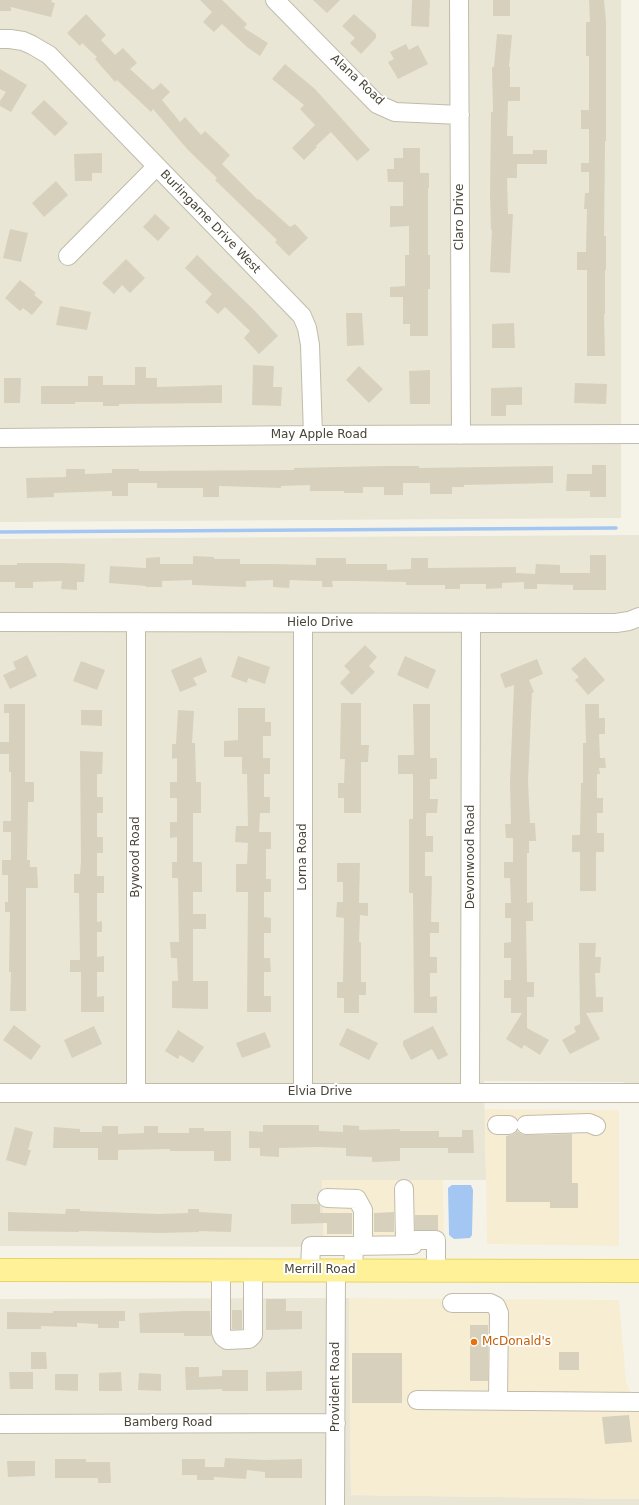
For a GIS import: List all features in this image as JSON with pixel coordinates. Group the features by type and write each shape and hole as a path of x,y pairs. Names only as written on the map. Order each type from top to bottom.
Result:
{"main road":[{"name":"Merrill Road","path":"0,1270 639,1271"}],"street":[{"name":"Alana Road","path":"275,0 378,104 395,112 460,115"},
{"name":"Claro Drive","path":"459,0 461,435"},
{"name":"Burlingame Drive West","path":"0,39 10,39 32,45 49,55 302,316 308,328 310,345 313,435"},
{"path":"68,256 156,166"},
{"name":"May Apple Road","path":"0,438 639,434"},
{"name":"Hielo Drive","path":"0,622 616,623 629,621 639,617"},
{"name":"Bywood Road","path":"136,622 136,1092"},
{"name":"Lorna Road","path":"303,623 303,1092"},
{"name":"Devonwood Road","path":"470,1092 472,623"},
{"name":"Elvia Drive","path":"0,1093 639,1093"},
{"path":"511,1125 589,1123 596,1126"},
{"path":"404,1189 405,1240 413,1242"},
{"path":"327,1198 357,1199 363,1210 359,1246 332,1270"},
{"path":"332,1270 331,1246 359,1246 436,1240 436,1270"},
{"path":"413,1242 413,1270"},
{"path":"221,1270 221,1332 223,1337 227,1340 249,1339 253,1335 253,1270"},
{"name":"Provident Road","path":"332,1270 336,1423 335,1505"},
{"path":"452,1303 490,1303 496,1306 499,1313 498,1400"},
{"path":"417,1400 639,1402"},
{"name":"Bamberg Road","path":"0,1424 336,1423"}],"shaded area":[{"path":"0,0 621,0 621,518 0,522"},
{"path":"639,535 639,1088 622,1082 484,1081 486,1180 322,1180 324,1247 0,1246 0,539"},
{"path":"485,1109 619,1110 619,1246 487,1244"},
{"path":"322,1180 443,1180 444,1248 324,1247"},
{"path":"349,1298 351,1495 639,1499 639,1505 0,1505 0,1299"},
{"path":"349,1298 619,1300 626,1381 639,1412 639,1499 351,1495"}],"water":[{"path":"452,1185 471,1185 473,1190 472,1235 470,1238 454,1239 449,1235 448,1188"}],"building":[{"path":"0,0 52,0 51,2 55,3 51,17 11,7 11,11 0,11"},
{"path":"200,0 222,0 247,24 244,28 268,43 260,56 247,47 222,24 214,32 203,22 212,12"},
{"path":"313,0 340,0 327,13"},
{"path":"412,0 430,0 429,27 411,26"},
{"path":"493,0 510,0 510,16 493,16"},
{"path":"589,0 604,0 606,22 604,236 606,236 604,314 605,356 587,356 587,270 577,270 577,252 586,252 587,209 584,209 585,193 589,193 589,172 581,172 581,163 589,163 589,129 581,129 581,110 589,110 589,56 586,56 586,22 590,22"},
{"path":"86,14 106,35 101,40 115,55 123,48 137,63 130,69 153,90 161,83 170,92 162,100 180,122 185,117 201,135 205,131 230,155 222,164 258,200 259,199 290,227 295,224 308,238 289,256 275,242 277,240 215,180 217,178 188,150 153,109 151,112 117,80 115,82 95,59 97,57 82,43 80,46 67,33"},
{"path":"354,14 376,34 376,38 361,54 350,43 355,38 342,26"},
{"path":"497,34 512,35 509,67 510,87 520,87 520,101 508,101 507,136 513,136 513,154 533,154 533,150 547,150 547,164 517,164 517,178 507,178 508,214 513,214 510,273 490,272 492,230 490,196 491,112 493,112 492,67 494,67"},
{"path":"406,44 409,50 418,45 428,64 398,79 388,62 394,59 390,52"},
{"path":"285,64 315,89 370,150 357,161 331,132 304,160 292,148 315,125 300,109 304,105 272,79"},
{"path":"0,69 27,85 11,112 0,106 0,101 6,92 0,89"},
{"path":"44,100 68,123 55,136 31,113"},
{"path":"403,148 420,148 420,173 429,173 428,255 430,255 430,289 428,289 428,336 410,336 410,324 403,324 403,297 390,297 390,287 405,286 405,255 409,255 409,226 390,227 390,206 403,206 403,182 388,182 387,169 394,169 394,158 403,158"},
{"path":"102,153 102,173 92,173 92,181 75,181 74,154"},
{"path":"56,181 68,195 44,217 32,203"},
{"path":"155,214 170,228 158,241 143,227"},
{"path":"10,229 28,233 21,262 3,258"},
{"path":"197,255 254,310 278,336 259,354 244,338 250,331 225,307 218,314 205,302 212,294 185,268"},
{"path":"126,259 145,278 130,293 122,285 114,294 102,283"},
{"path":"20,280 36,293 34,295 43,302 32,315 23,308 20,311 5,298"},
{"path":"60,306 91,312 87,330 56,325"},
{"path":"346,313 362,313 364,345 347,346"},
{"path":"514,323 515,348 492,348 492,324"},
{"path":"253,365 274,366 273,387 282,387 281,406 252,405"},
{"path":"359,366 383,389 369,403 346,380"},
{"path":"135,367 146,367 146,378 157,378 157,387 222,385 222,403 119,404 119,406 103,406 103,402 41,404 41,386 88,386 88,376 103,376 103,385 135,385"},
{"path":"430,370 430,404 410,404 409,371"},
{"path":"4,378 21,378 20,403 4,403"},
{"path":"575,383 607,384 606,404 574,403"},
{"path":"522,387 522,405 506,405 506,416 491,416 491,388"},
{"path":"592,465 606,465 606,497 590,497 590,491 566,491 567,474 592,474"},
{"path":"419,466 419,468 553,466 553,483 464,485 464,487 452,487 452,494 430,494 430,483 403,483 403,495 384,495 384,487 363,487 363,493 344,493 344,491 310,491 310,485 281,486 281,488 219,486 219,497 203,497 203,488 157,488 157,483 128,483 128,496 112,496 112,491 54,493 54,497 27,498 26,478 66,477 66,469 85,469 85,474 112,473 112,469 139,469 139,471 294,470 294,468"},
{"path":"590,555 606,555 606,590 573,590 573,585 537,584 537,589 524,589 524,582 502,583 502,588 486,589 486,584 460,584 460,589 445,589 445,585 406,585 406,582 356,581 332,581 333,587 322,587 322,581 290,580 289,588 273,587 273,580 246,581 246,587 192,585 192,580 162,581 162,587 146,587 109,583 110,566 146,568 146,558 160,557 160,564 193,564 193,556 214,557 214,559 240,559 240,564 316,565 316,558 346,558 346,564 387,564 387,570 411,569 411,558 428,558 428,568 516,567 516,573 535,574 536,564 560,565 560,573 590,573"},
{"path":"17,563 85,564 84,582 77,582 77,590 61,589 62,581 33,582 33,588 15,588 15,582 0,582 0,565 17,565"},
{"path":"365,645 377,657 369,666 375,672 352,695 340,683 350,672 344,666"},
{"path":"27,655 37,676 10,689 3,675 16,669 13,662"},
{"path":"238,656 270,667 265,684 248,678 247,683 231,677"},
{"path":"405,656 436,670 428,689 397,675"},
{"path":"201,657 207,672 193,678 197,685 180,692 171,670"},
{"path":"585,657 605,680 588,695 575,680 579,677 571,669"},
{"path":"537,659 543,674 529,680 534,692 532,693 528,782 530,823 535,823 536,841 529,841 529,853 527,853 527,903 533,902 533,921 526,921 527,982 534,982 534,997 527,997 527,1028 549,1040 540,1055 524,1045 522,1049 506,1039 522,1013 511,1013 511,998 504,998 504,980 511,980 511,958 504,958 504,943 511,942 511,918 505,918 505,903 511,903 510,878 504,878 504,862 513,862 513,838 506,838 505,824 511,824 510,782 514,685 505,688 500,674"},
{"path":"81,661 105,670 97,690 73,681"},
{"path":"341,703 361,703 361,745 369,745 368,762 361,762 361,813 344,813 344,798 338,798 338,783 344,783 345,759 340,759"},
{"path":"4,704 25,704 25,782 34,782 34,802 28,802 27,860 30,860 30,867 37,867 38,888 26,888 26,1011 10,1011 10,912 5,912 5,902 8,902 8,875 2,875 2,860 11,860 11,832 3,832 3,821 11,821 11,772 9,772 9,754 0,754 0,742 9,742 9,713 4,713"},
{"path":"413,704 430,704 430,758 437,758 437,779 430,779 430,799 438,799 437,813 426,813 426,836 433,836 433,852 425,852 425,876 432,876 431,922 439,922 439,933 430,933 430,957 437,957 437,973 430,973 430,997 437,996 437,1013 414,1013 413,893 409,893 409,819 413,819 413,774 398,774 398,755 414,755"},
{"path":"585,704 599,704 599,718 605,718 605,734 599,734 600,758 605,758 606,768 599,768 600,774 597,774 597,798 603,798 603,813 597,813 597,833 604,833 604,852 596,852 596,891 580,891 580,852 572,852 572,835 580,835 581,783 583,783 583,743 586,743"},
{"path":"238,708 265,708 265,722 271,722 271,736 263,736 263,758 270,758 270,774 264,774 264,797 270,797 270,813 260,813 259,832 271,832 271,849 266,849 266,879 271,879 271,892 264,892 264,917 271,918 271,933 264,933 264,958 270,958 271,972 264,972 264,996 271,996 271,1012 247,1012 248,892 236,892 236,864 247,864 248,843 235,842 236,826 248,826 247,774 242,774 242,757 224,757 224,741 238,740"},
{"path":"81,710 102,710 102,726 81,725"},
{"path":"178,710 194,711 192,743 195,743 196,782 201,782 201,813 193,813 193,862 202,862 202,892 193,892 193,914 206,914 206,929 193,929 193,981 208,981 208,1009 172,1008 172,981 178,981 177,958 171,958 170,942 179,942 178,878 172,878 172,862 177,862 177,837 170,838 170,822 177,822 177,798 170,798 170,782 177,782 177,758 172,759 172,744 176,744"},
{"path":"80,751 103,752 102,774 97,774 97,797 103,797 103,813 97,813 97,837 103,837 103,853 97,853 97,876 104,876 104,893 97,893 97,922 102,921 102,932 97,932 97,957 104,956 104,972 97,972 97,997 104,996 104,1012 81,1012 81,972 70,972 70,960 80,960 79,893 74,893 74,874 80,874 81,862"},
{"path":"337,863 360,863 359,903 368,903 368,916 360,915 359,942 361,942 361,982 366,982 366,995 359,995 359,1013 344,1013 344,998 337,998 337,982 343,982 344,918 336,917 337,902 343,902 343,882 337,882"},
{"path":"579,943 596,943 595,957 601,957 600,973 595,973 596,997 603,997 603,1012 586,1013 600,1039 570,1054 562,1040 576,1032 574,1027 580,1024"},
{"path":"14,1025 41,1046 31,1060 3,1040"},
{"path":"94,1026 102,1044 72,1058 64,1040"},
{"path":"433,1026 448,1055 438,1060 432,1049 411,1060 403,1045 403,1041"},
{"path":"347,1028 378,1043 369,1060 339,1045"},
{"path":"178,1030 204,1047 193,1063 180,1055 178,1059 165,1051"},
{"path":"265,1032 271,1047 242,1058 236,1043"},
{"path":"263,1125 319,1125 319,1131 343,1132 343,1125 359,1126 359,1130 400,1129 400,1131 439,1131 439,1137 462,1137 462,1130 473,1130 474,1153 448,1153 448,1148 400,1148 400,1161 372,1162 372,1157 346,1156 346,1148 319,1147 279,1148 279,1157 260,1156 260,1148 249,1148 249,1131 263,1132"},
{"path":"102,1126 118,1126 118,1134 144,1133 144,1126 158,1126 158,1133 189,1133 189,1128 204,1128 204,1131 231,1131 231,1161 214,1161 214,1151 170,1151 170,1149 118,1150 118,1160 98,1160 98,1148 53,1148 54,1127 80,1129 80,1132 102,1132"},
{"path":"15,1127 33,1132 28,1150 31,1150 26,1166 6,1160"},
{"path":"517,1131 526,1135 572,1134 572,1183 578,1183 578,1208 550,1208 550,1202 506,1202 506,1136 514,1134"},
{"path":"291,1204 318,1204 320,1205 320,1213 352,1213 352,1234 327,1234 327,1223 291,1224"},
{"path":"66,1209 80,1209 80,1211 159,1214 188,1213 188,1209 199,1209 199,1212 232,1214 231,1232 199,1231 160,1233 8,1231 8,1212 65,1214"},
{"path":"394,1212 394,1232 374,1232 374,1213"},
{"path":"415,1215 438,1215 438,1230 415,1230"},
{"path":"266,1299 286,1299 286,1311 302,1311 302,1329 266,1330"},
{"path":"232,1310 242,1310 242,1329 232,1329"},
{"path":"53,1311 125,1311 125,1321 119,1321 119,1328 98,1328 98,1324 77,1323 77,1327 41,1326 41,1329 7,1329 7,1312 53,1313"},
{"path":"210,1311 211,1336 184,1336 184,1333 140,1333 139,1313"},
{"path":"470,1325 488,1325 488,1381 470,1381"},
{"path":"31,1352 46,1352 47,1369 31,1369"},
{"path":"559,1352 579,1352 579,1370 559,1370"},
{"path":"352,1353 402,1353 402,1403 352,1403"},
{"path":"185,1367 199,1367 199,1377 222,1376 222,1370 248,1370 248,1391 222,1391 222,1389 186,1390"},
{"path":"302,1371 302,1390 266,1391 266,1372"},
{"path":"9,1372 33,1372 33,1389 10,1389"},
{"path":"121,1372 122,1391 99,1391 99,1373"},
{"path":"139,1373 161,1374 161,1391 138,1390"},
{"path":"55,1374 78,1374 78,1391 55,1390"},
{"path":"629,1415 632,1442 605,1444 602,1417"},
{"path":"225,1458 265,1460 302,1459 302,1478 265,1478 265,1472 247,1470 246,1479 214,1477 214,1480 197,1480 197,1475 182,1475 182,1459 205,1459 205,1467 224,1467"},
{"path":"55,1459 86,1459 86,1462 110,1462 111,1483 98,1483 98,1478 55,1478"},
{"path":"7,1461 35,1461 35,1476 8,1477"}],"waterway":[{"path":"0,532 616,528"}],"place":[{"name":"McDonald's","path":"474,1342"}]}
